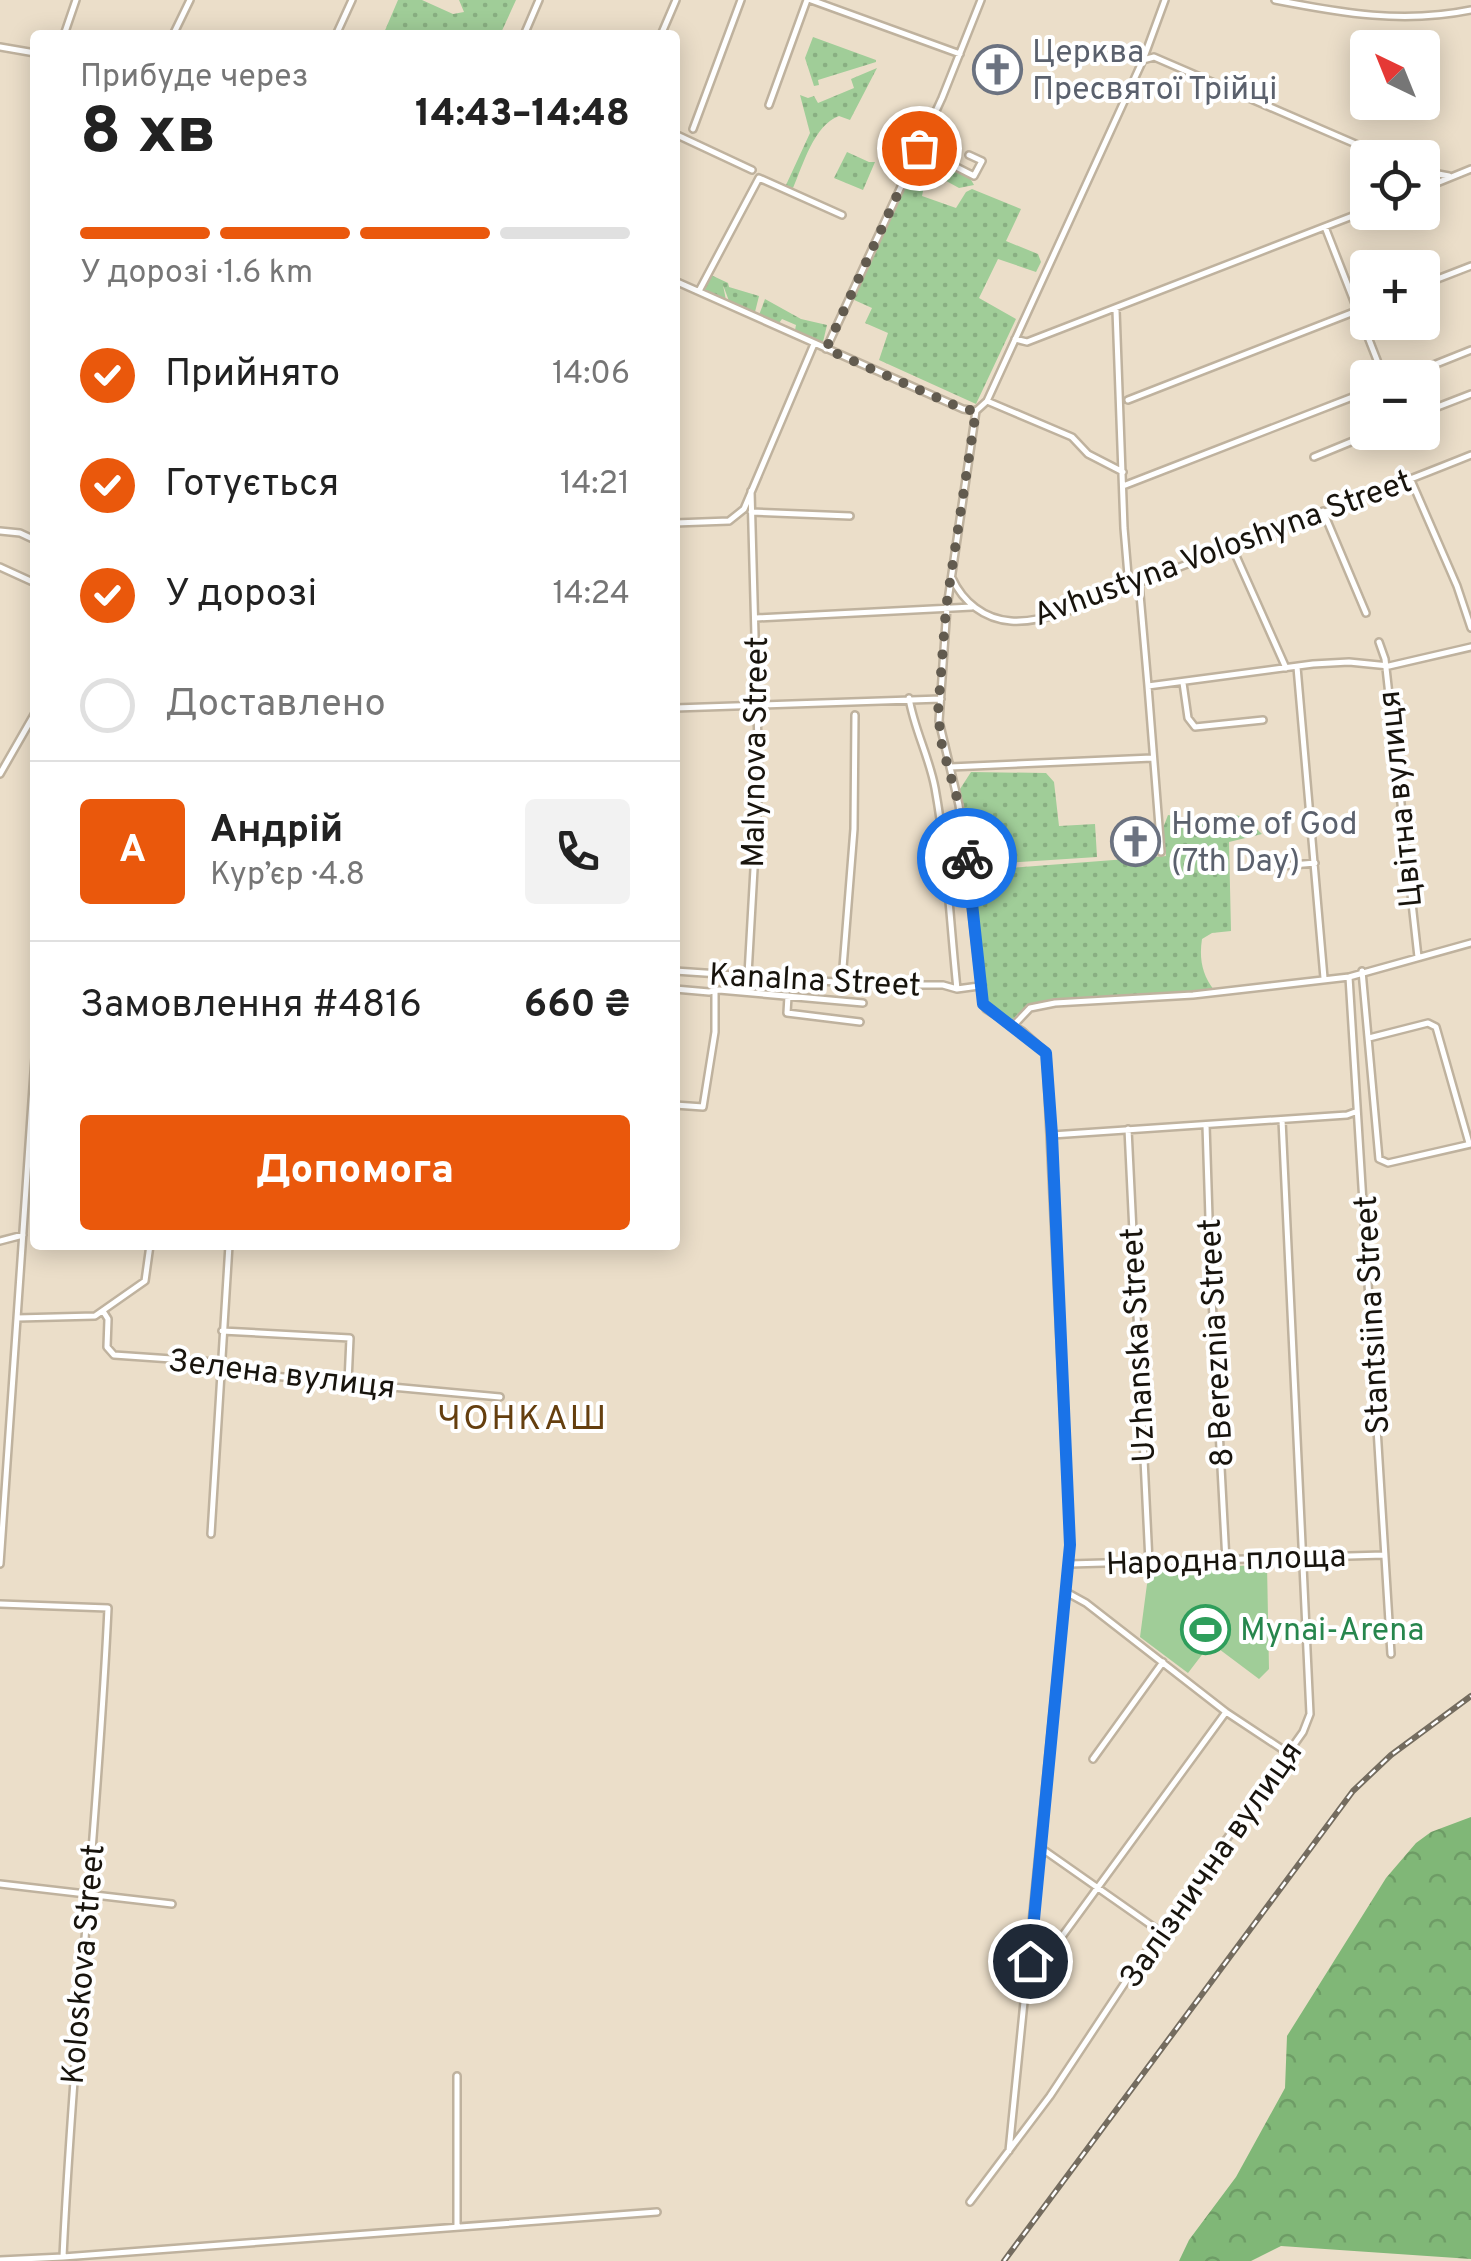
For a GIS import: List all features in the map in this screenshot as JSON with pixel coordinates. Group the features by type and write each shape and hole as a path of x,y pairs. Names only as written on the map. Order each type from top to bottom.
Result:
{"street":[{"path":"66,30 76,0"},
{"path":"175,30 190,0"},
{"path":"338,30 352,0"},
{"path":"526,30 539,0"},
{"path":"662,30 676,0"},
{"path":"693,129 741,0"},
{"path":"769,104 809,0 960,54"},
{"path":"826,349 919,148 981,0"},
{"path":"680,283 963,409 983,408 1149,47 1165,0"},
{"path":"1275,0 1390,19 1471,10"},
{"path":"1149,47 1154,58"},
{"path":"0,48 30,52"},
{"path":"1143,60 1154,58 1350,142"},
{"path":"680,136 752,170"},
{"path":"919,148 974,176 982,161 969,155"},
{"path":"1440,182 1471,170"},
{"path":"1440,174 1454,176"},
{"path":"699,292 759,178 842,215"},
{"path":"1014,339 1027,342 1350,217"},
{"path":"1326,227 1350,278"},
{"path":"1440,278 1471,266"},
{"path":"1115,309 1130,587"},
{"path":"1128,400 1350,313"},
{"path":"680,523 729,521 744,509 814,344"},
{"path":"1440,362 1471,350"},
{"path":"1440,407 1471,394"},
{"path":"1123,486 1350,398"},
{"path":"987,401 1072,437 1088,454 1123,472"},
{"path":"976,411 946,608 940,730 968,860 979,986 986,1009 1046,1053 1068,1564 1009,2151"},
{"path":"1314,457 1350,442"},
{"name":"Avhustyna Voloshyna Street","path":"756,618 973,607 1005,620 1036,620 1471,455"},
{"path":"1410,478 1471,628"},
{"name":"Malynova Street","path":"748,992 760,780 751,492"},
{"path":"744,509 850,516"},
{"path":"1323,511 1366,613"},
{"path":"0,532 30,538"},
{"path":"1232,547 1286,668"},
{"path":"0,567 30,581"},
{"path":"952,578 973,607"},
{"path":"1139,584 1161,852"},
{"name":"Цвітна вулиця","path":"1379,642 1418,957"},
{"path":"1148,686 1349,662 1384,666 1471,648"},
{"path":"1296,667 1324,978"},
{"path":"1184,683 1188,718 1196,727 1263,720"},
{"name":"Kanalna Street","path":"680,971 880,985 943,985 957,989 937,797 909,698"},
{"path":"680,708 941,699"},
{"path":"842,980 854,829 855,715"},
{"path":"0,774 30,722"},
{"path":"950,768 1152,758"},
{"path":"1269,867 1315,863"},
{"path":"1013,1026 1030,1008 1055,1003 1193,995 1349,977 1471,943"},
{"path":"1362,971 1368,1038 1379,1159 1388,1164 1470,1144 1436,1027 1428,1023 1368,1038"},
{"name":"Stantsiina Street","path":"1349,977 1391,1654"},
{"path":"957,989 979,986"},
{"path":"680,989 863,1003"},
{"path":"680,1105 703,1106 713,1049 715,992"},
{"path":"788,996 787,1013 860,1022"},
{"path":"1052,1135 1355,1112"},
{"name":"Залізнична вулиця","path":"970,2202 1050,2096 1081,2046 1303,1732 1310,1714 1282,1120"},
{"name":"8 Bereznia Street","path":"1206,1124 1210,1280 1226,1561"},
{"name":"Uzhanska Street","path":"1128,1129 1149,1562"},
{"path":"0,1564 30,1132"},
{"path":"0,1241 23,1235"},
{"path":"17,1318 84,1318 103,1311 145,1281 149,1250"},
{"path":"211,1534 229,1250"},
{"name":"Зелена вулиця","path":"103,1311 108,1319 110,1353 214,1362 222,1372 500,1396"},
{"path":"222,1331 350,1338 348,1383"},
{"path":"0,1391 12,1388"},
{"name":"Народна площа","path":"1068,1564 1384,1555"},
{"name":"Народна площа","path":"1066,1592 1086,1603 1226,1712 1288,1753"},
{"name":"Koloskova Street","path":"0,1604 108,1608 63,2257"},
{"path":"1093,1759 1162,1662"},
{"path":"1030,1961 1042,1960 1048,1954 1226,1712"},
{"path":"1042,1848 1155,1928 1164,1930"},
{"path":"0,1884 172,1904"},
{"path":"456,2227 458,2076"},
{"path":"0,2260 658,2212"}],"green space":[{"path":"398,0 422,0 453,14 464,12 459,0 516,0 502,30 385,30"},
{"path":"813,37 876,62 818,80 819,85 814,86 805,58"},
{"path":"877,68 850,120 839,116 823,128 810,147 793,188 786,185 810,133 800,95 814,96 818,103 854,88 851,79"},
{"path":"921,151 970,178 974,185 959,188 939,177 929,181 914,170"},
{"path":"847,152 875,162 863,190 834,178"},
{"path":"909,174 925,182 922,196 956,208 972,189 1021,209 1006,241 1038,254 1041,262 1036,272 998,259 979,298 1016,319 976,404 879,360 888,333 865,323 872,308 852,299"},
{"path":"711,275 729,287 759,296 755,312 729,301 723,285 726,300 703,290"},
{"path":"765,299 801,319 827,325 823,342 795,330 796,325 782,319 779,323 759,315"},
{"path":"971,772 1046,773 1054,782 1059,826 1095,824 1097,857 975,865 960,789"},
{"path":"1168,815 1193,819 1235,815 1244,817 1262,834 1229,842 1231,931 1212,933 1202,939 1201,946 1204,972 1214,990 1029,1007 1013,1019 1002,1017 986,1004 972,871 1166,856 1163,828"},
{"name":"Mynai-Arena","path":"1267,1565 1269,1669 1259,1679 1211,1643 1188,1673 1140,1637 1149,1569"},
{"path":"1471,1817 1471,2259 1281,2246 1251,2261 1179,2261 1189,2240 1236,2177 1285,2088 1287,2036 1386,1878 1416,1843 1431,1832"}],"railway":[{"path":"1004,2261 1353,1791 1391,1755 1471,1696"}],"way so far":[{"path":"919,148 826,349 963,409 976,411 946,608 938,713 967,858"}],"place":[{"name":"Церква Пресвятої Трійці","path":"997,69"},
{"name":"Home of God (7th Day)","path":"1136,841"},
{"name":"Mynai-Arena","path":"1205,1629"}],"district":[{"name":"ЧОНКАШ","path":"523,1417"}],"route":[{"path":"967,858 983,1004 1046,1053 1052,1135 1070,1545 1030,1961"}]}
